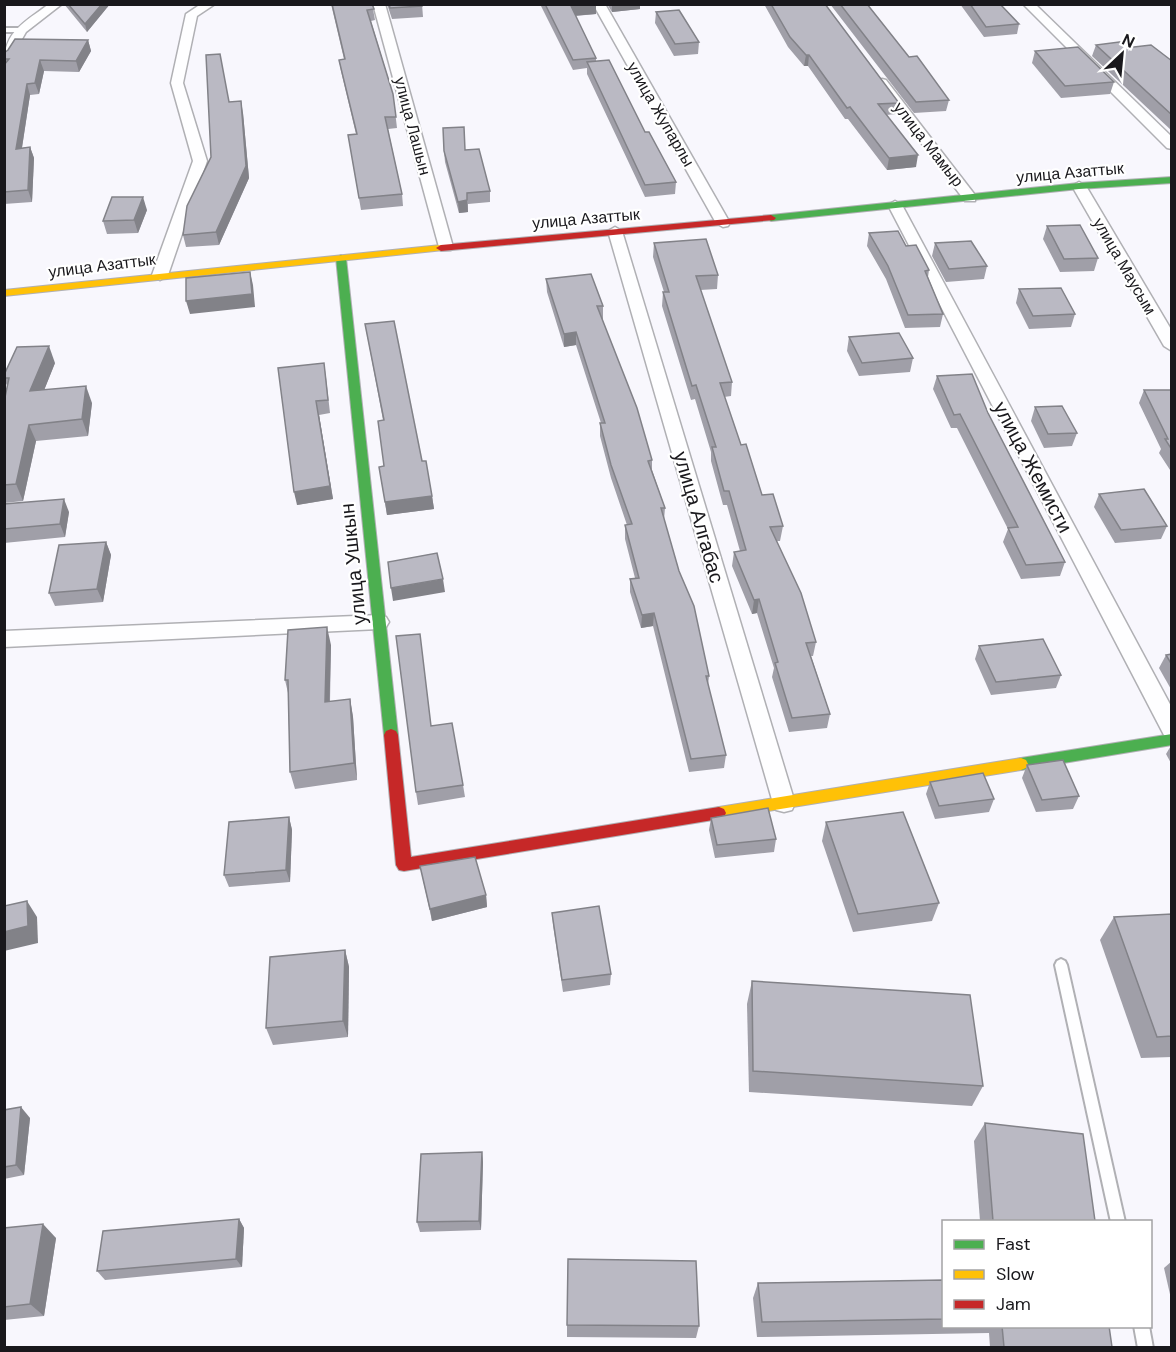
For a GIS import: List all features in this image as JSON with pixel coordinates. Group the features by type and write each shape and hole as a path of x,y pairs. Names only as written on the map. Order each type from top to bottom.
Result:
{"street":[{"path":"4,60 21,30 57,4"},
{"path":"160,275 200,161 177,83 192,14 210,4"},
{"name":"улица Лашын","path":"379,4 446,248"},
{"name":"улица Жупарлы","path":"599,4 723,223"},
{"path":"1028,4 1172,145"},
{"name":"улица Мамыр","path":"871,69 970,198"},
{"name":"улица Азаттык","path":"4,293 160,275 615,231 723,223 1079,186 1172,180"},
{"name":"улица Маусым","path":"1079,186 1172,346"},
{"name":"улица Жемисти","path":"896,205 1172,729"},
{"name":"улица Алгабас","path":"615,231 784,802"},
{"name":"улица Ушкын","path":"341,258 404,865 784,802"},
{"path":"4,639 379,621"},
{"path":"784,802 1172,739"}],"lane":[{"path":"4,30 21,30"},
{"path":"1061,965 1118,1220"},
{"path":"1141,1328 1146,1347"}],"building":[{"path":"68,4 102,4 85,24"},
{"path":"332,4 372,4 374,9 367,10 393,94 396,117 385,117 402,194 359,198 348,135 357,134 339,60 345,59"},
{"path":"389,4 422,4 422,6 390,8"},
{"path":"545,4 591,4 571,6 596,58 573,60"},
{"path":"771,4 825,4 899,103 878,104 918,155 889,158 850,107 847,108 809,55 806,55 790,37"},
{"path":"840,4 867,4 909,57 917,56 949,100 916,102"},
{"path":"970,4 1000,4 1019,24 986,27"},
{"path":"679,10 699,42 675,44 656,12"},
{"path":"15,39 88,40 76,61 40,60 35,83 27,84 16,149 30,147 28,190 4,192 4,65 9,59 4,59 4,53"},
{"path":"1127,41 1134,47 1151,45 1172,61 1172,115 1096,45"},
{"path":"1078,47 1114,82 1065,86 1035,51"},
{"path":"220,54 229,102 241,101 246,166 216,232 183,235 187,206 211,157 206,55"},
{"path":"609,60 645,132 649,132 676,182 645,185 587,62"},
{"path":"464,127 465,150 479,149 490,191 467,193 467,200 458,202 444,151 443,128"},
{"path":"112,197 143,197 134,220 103,221"},
{"path":"1080,225 1098,258 1064,259 1047,226"},
{"path":"898,231 906,246 916,245 929,270 925,271 943,314 908,315 888,266 869,233"},
{"path":"706,239 718,275 696,276 732,382 720,383 741,445 746,444 762,495 773,494 783,526 770,527 801,593 816,642 806,643 830,714 792,718 759,599 754,600 734,552 746,550 729,491 724,491 712,447 716,447 696,385 692,386 663,292 669,292 654,243"},
{"path":"971,241 987,266 949,269 935,243"},
{"path":"250,272 252,294 186,301 186,278"},
{"path":"591,274 603,306 597,306 637,408 652,460 648,461 665,508 661,508 679,571 694,606 709,676 706,676 726,755 691,759 654,613 642,615 630,579 639,578 625,525 632,524 611,465 600,423 605,423 576,332 564,334 546,279"},
{"path":"1061,288 1075,314 1033,316 1019,289"},
{"path":"394,321 422,461 426,461 432,496 385,502 379,467 384,466 378,421 384,420 365,324"},
{"path":"899,333 913,358 862,363 849,337"},
{"path":"49,346 30,391 86,386 82,419 29,425 16,484 4,485 4,402 9,378 4,378 4,375 17,347"},
{"path":"324,363 328,400 316,401 330,486 294,492 278,368"},
{"path":"972,374 988,413 1065,562 1026,565 1008,528 1018,527 960,414 954,415 937,376"},
{"path":"1144,390 1172,390 1172,450 1165,439 1168,439"},
{"path":"1062,406 1077,433 1048,434 1035,407"},
{"path":"1144,489 1167,526 1121,530 1099,494"},
{"path":"64,499 60,524 4,529 4,504"},
{"path":"106,542 97,589 49,593 59,545"},
{"path":"437,553 443,579 391,588 388,562"},
{"path":"327,627 325,702 350,699 354,763 290,772 288,680 285,680 288,630"},
{"path":"420,634 431,726 452,723 463,785 416,792 396,636"},
{"path":"1043,639 1061,675 996,682 979,646"},
{"path":"1172,654 1172,665 1166,655"},
{"path":"1063,760 1079,796 1042,800 1027,765"},
{"path":"983,773 994,799 939,806 930,782"},
{"path":"768,808 776,839 717,845 711,818"},
{"path":"903,812 939,903 858,914 826,822"},
{"path":"289,817 286,870 224,875 229,822"},
{"path":"475,857 486,895 430,909 420,866"},
{"path":"27,901 28,926 4,932 4,906"},
{"path":"599,906 611,974 562,980 552,913"},
{"path":"1172,914 1172,1036 1157,1037 1114,917"},
{"path":"345,950 343,1021 266,1028 270,957"},
{"path":"752,981 970,995 983,1086 753,1071"},
{"path":"21,1107 16,1165 4,1167 4,1110"},
{"path":"985,1123 1083,1134 1095,1220 993,1220"},
{"path":"482,1152 479,1221 417,1222 421,1154"},
{"path":"239,1219 236,1259 97,1271 103,1231"},
{"path":"43,1224 30,1304 4,1307 4,1228"},
{"path":"568,1259 696,1261 699,1326 567,1325"},
{"path":"942,1280 942,1319 762,1322 758,1283"},
{"path":"1002,1328 1109,1328 1112,1347 1004,1347"}],"traffic: fast":[{"path":"771,218 1079,186 1172,180"},
{"path":"341,258 391,735"},
{"path":"1021,764 1172,739"}],"traffic: slow":[{"path":"4,293 441,248"},
{"path":"719,813 1021,764"}],"traffic: jam":[{"path":"441,248 771,218"},
{"path":"391,735 404,865 719,813"}]}
